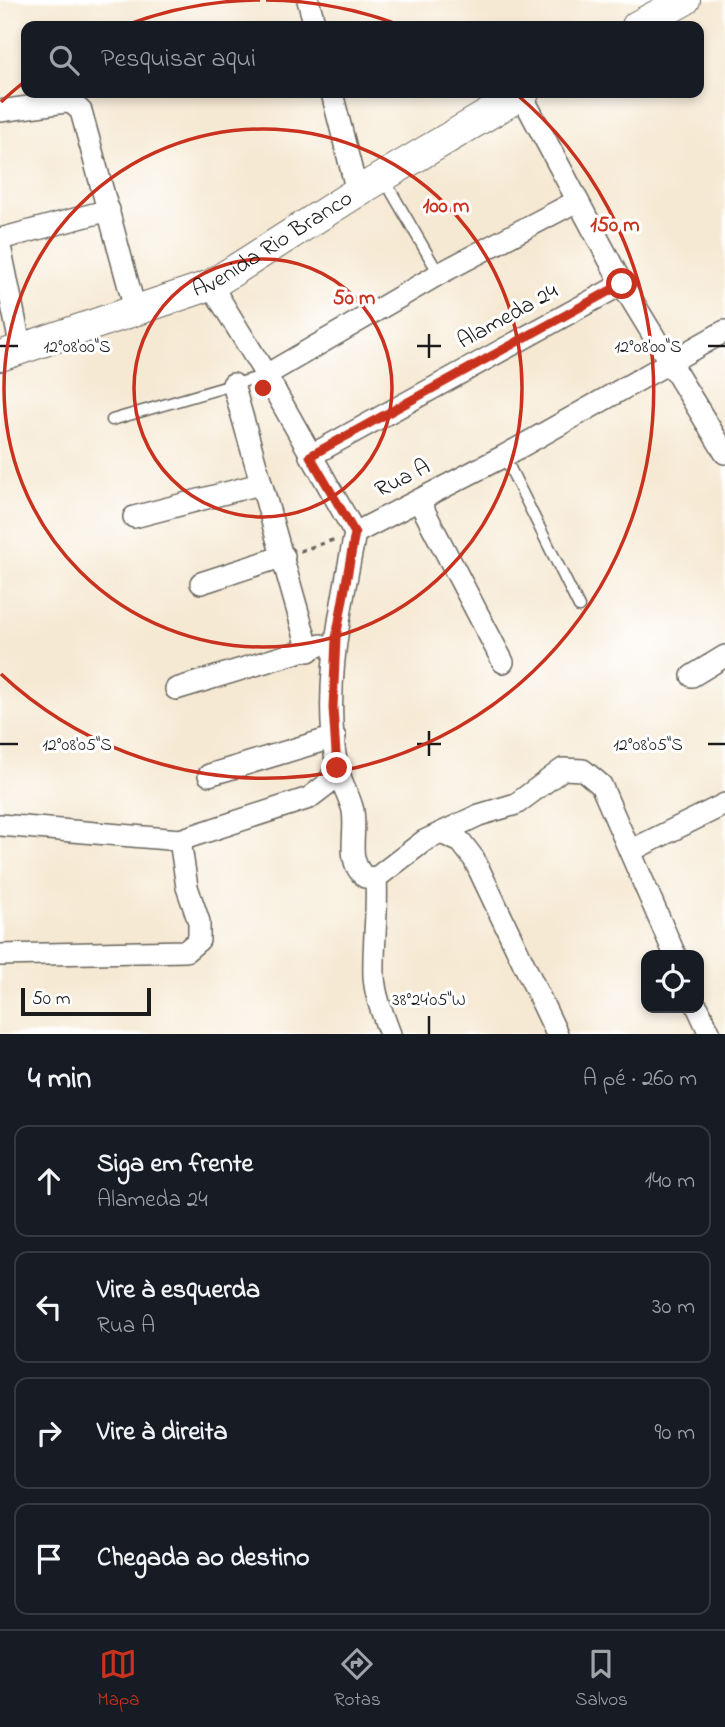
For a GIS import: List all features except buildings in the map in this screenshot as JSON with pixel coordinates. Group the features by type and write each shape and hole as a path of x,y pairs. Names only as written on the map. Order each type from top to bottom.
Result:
{"street":[{"path":"308,0 314,21"},
{"path":"646,21 685,0"},
{"path":"333,98 357,192"},
{"name":"Avenida Rio Branco","path":"11,352 211,285 357,192 516,98"},
{"path":"525,98 622,284 725,453"},
{"path":"0,111 65,102 78,106 86,123 135,309"},
{"path":"266,375 439,274 577,201"},
{"path":"0,239 109,210"},
{"path":"0,246 11,352"},
{"name":"Alameda 24","path":"310,456 622,284"},
{"path":"211,285 266,375 355,533 336,638 335,737 337,768 354,814 355,863 365,877 376,878 412,848 479,815 516,804 549,777 572,768 592,775 601,785 673,950"},
{"name":"Rua A","path":"355,533 504,456 670,365 725,331"},
{"path":"233,384 309,651"},
{"path":"134,517 260,484"},
{"path":"419,501 503,662"},
{"path":"201,583 284,556"},
{"path":"176,689 309,651 336,638"},
{"path":"692,676 725,656"},
{"path":"209,775 335,737"},
{"path":"0,825 180,840 309,798 326,785 337,768"},
{"path":"630,851 725,804"},
{"path":"441,833 461,842 474,859 557,1034"},
{"path":"0,955 179,954 186,951 199,940 200,928 187,887 180,840"},
{"path":"376,878 378,911 374,976 381,1011 390,1034"},
{"path":"700,1013 710,1034"}],"lane":[{"path":"382,177 439,274"},
{"path":"113,420 266,375"},
{"path":"504,456 579,607"}],"path":[{"path":"284,556 355,533"}],"route":[{"path":"337,768 333,708 336,638 355,533 310,456 622,284"}]}
